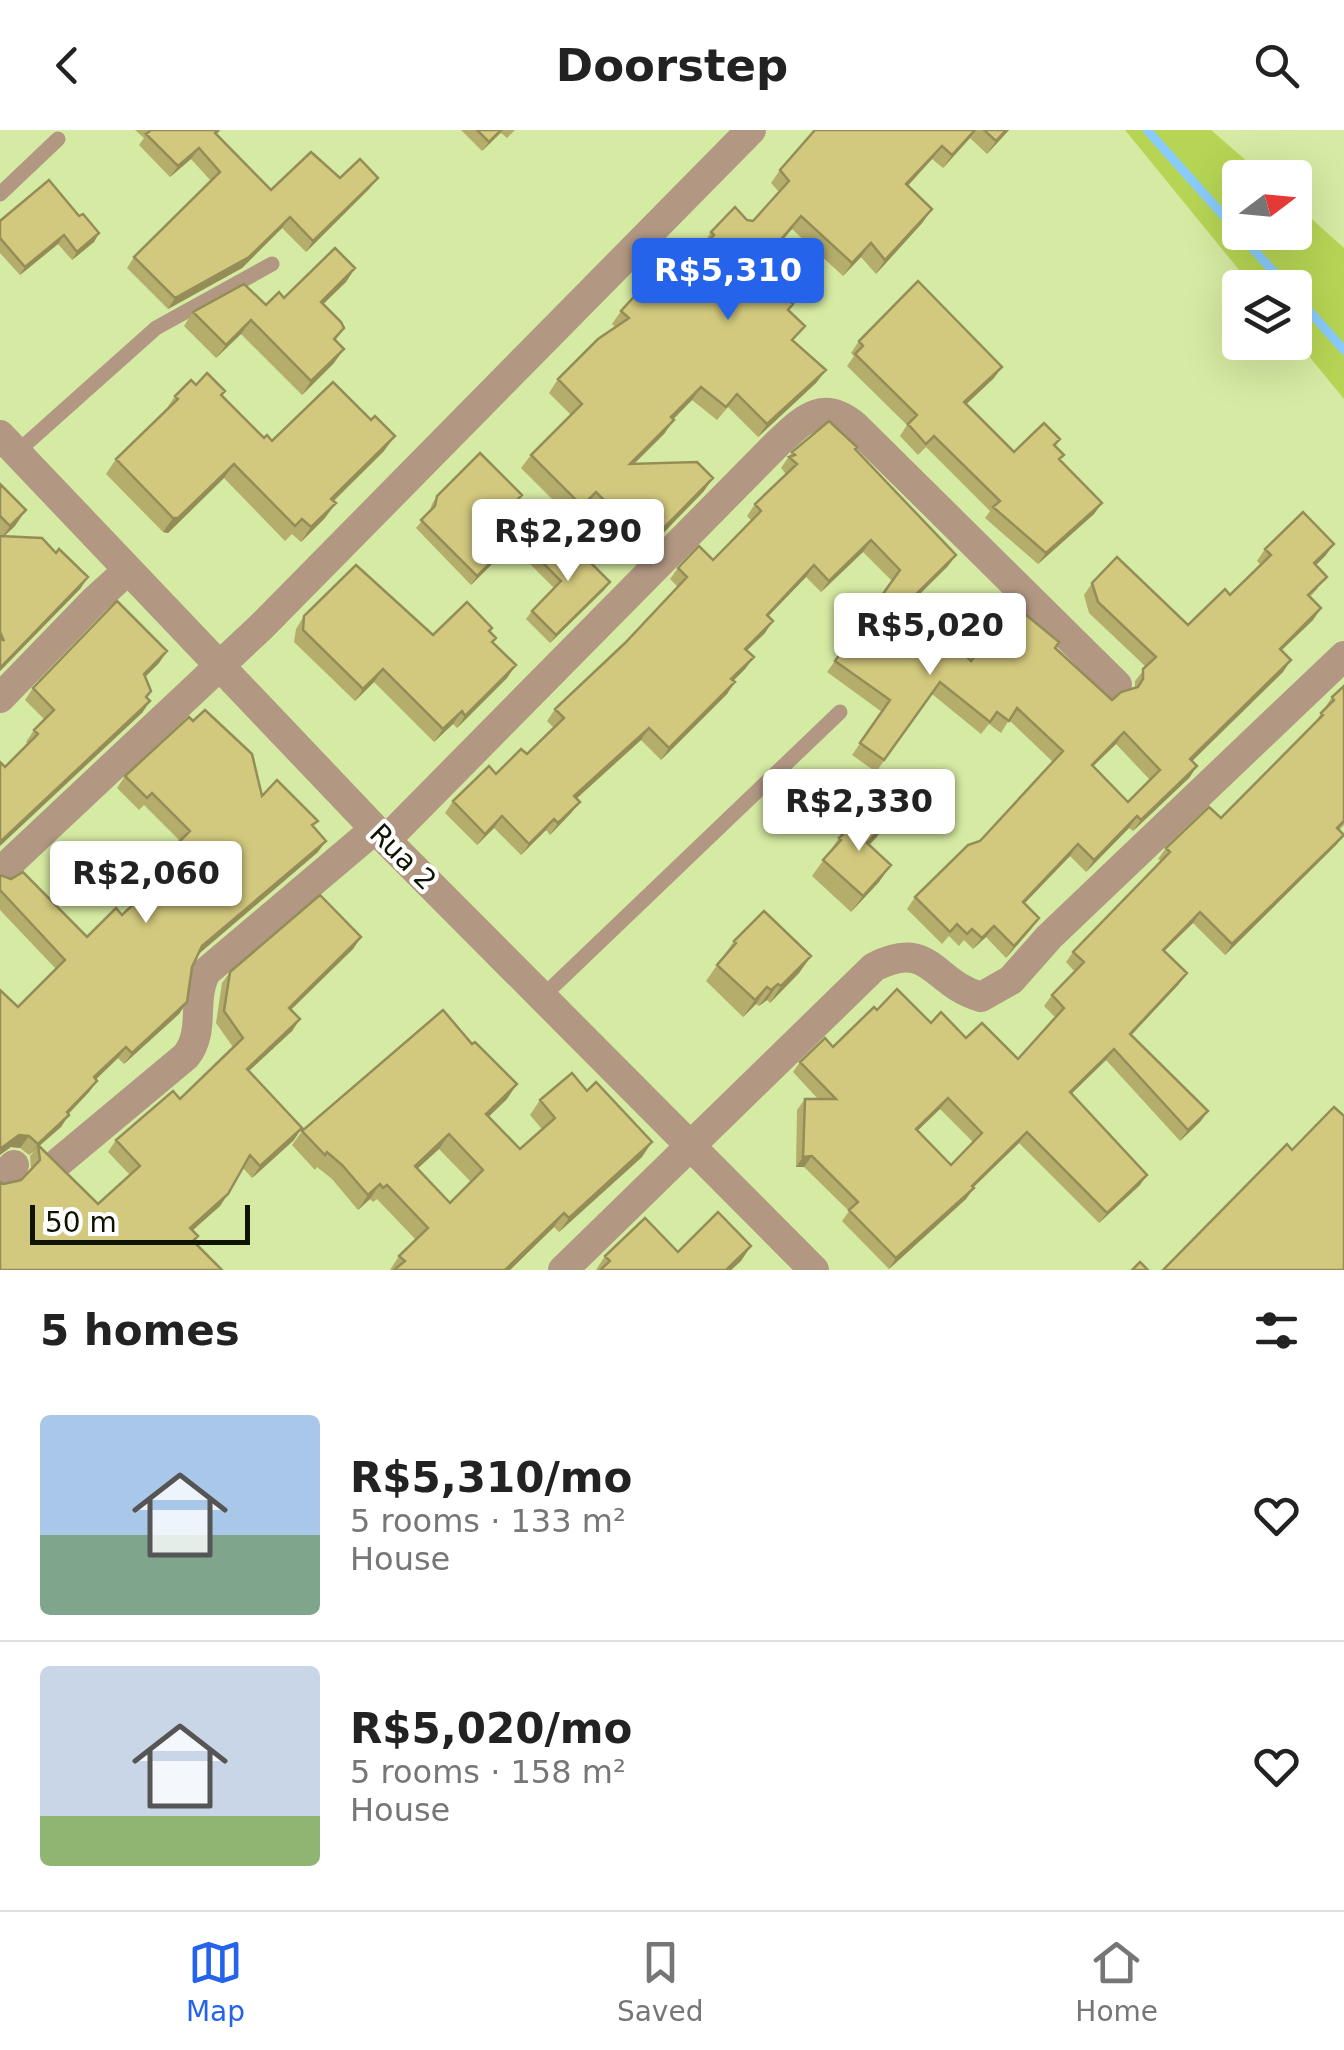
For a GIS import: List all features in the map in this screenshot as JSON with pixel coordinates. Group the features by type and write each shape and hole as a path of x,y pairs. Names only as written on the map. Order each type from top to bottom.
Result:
{"street":[{"path":"0,872 219,667 751,130"},
{"path":"58,1162 194,1046 198,1037 198,994 206,972 380,834 779,442 820,413 837,413 855,426 1116,685"},
{"name":"Rua 2","path":"6,452 128,570 380,834 814,1270"},
{"path":"0,698 128,570"},
{"path":"563,1270 858,980 891,958 918,958 952,986 980,997 998,990 1344,656"}],"lane":[{"path":"0,194 58,139"},
{"path":"6,452 156,328 272,264"},
{"path":"541,998 840,712"}],"green space":[{"path":"1125,130 1211,130 1245,160 1222,160 1222,249"},
{"path":"1312,219 1344,248 1344,399 1312,360 1312,270 1239,270 1223,250 1312,250"}],"building":[{"path":"151,130 218,130 215,133 271,190 311,152 340,178 360,159 378,178 313,241 290,217 249,257 175,298 134,257 220,172 199,148 178,166 146,134"},
{"path":"477,130 501,130 489,142"},
{"path":"815,130 975,130 952,155 942,146 906,184 932,209 885,260 871,243 852,263 801,216 772,250 760,275 793,304 788,310 805,326 792,340 826,370 767,424 737,394 726,407 701,387 630,464 697,462 713,478 648,544 596,492 582,506 531,455 582,404 558,379 598,339 629,318 621,311 654,275 668,264 678,273 735,207 753,221 789,181 780,170"},
{"path":"984,130 1006,130 996,141"},
{"path":"49,180 99,233 77,252 64,235 25,267 0,238 0,221"},
{"path":"335,248 355,268 321,302 344,328 334,339 344,349 311,381 251,320 226,345 193,312 244,284 266,305 279,292 284,298"},
{"path":"918,281 1002,367 964,402 1014,452 1044,423 1060,439 1054,445 1064,455 1059,459 1102,503 1046,553 993,507 1000,501 934,436 926,444 908,424 917,415 855,354 863,346 859,341"},
{"path":"207,373 225,391 221,395 264,438 267,435 272,441 333,382 371,420 375,416 395,436 331,499 336,503 311,527 302,519 295,526 234,464 178,518 173,518 116,459 178,399 175,396 191,380 196,385"},
{"path":"829,421 956,555 904,606 954,643 971,661 1014,605 1059,642 1055,648 1112,700 1121,692 1138,687 1143,669 1156,657 1098,602 1092,583 1117,557 1188,625 1225,589 1230,595 1271,555 1265,549 1303,512 1334,544 1314,563 1327,577 1308,595 1321,608 1280,649 1291,660 1190,759 1197,766 1141,820 1137,816 1094,860 1078,844 1023,902 1039,918 1014,946 994,926 982,938 972,929 967,934 957,924 950,932 915,897 968,845 980,841 1063,751 1017,708 1009,721 997,712 990,722 940,682 884,760 860,743 890,700 835,661 900,570 871,540 829,581 814,565 767,615 773,621 745,649 754,657 731,679 735,682 669,748 649,728 574,796 580,802 558,823 554,819 529,844 502,816 485,834 453,801 489,766 496,774 521,749 527,754 564,718 555,709 687,577 678,568 699,546 713,560 761,511 755,504 797,464 789,457 795,455 792,452","holes":["1124,732 1160,770 1128,802 1092,765"]},
{"path":"480,453 522,495 487,531 505,549 477,576 421,520 435,506 437,496"},
{"path":"0,484 26,510 10,526 0,516"},
{"path":"560,532 610,582 556,635 532,611 561,581 536,556"},
{"path":"0,536 42,538 88,577 0,668 0,637 4,641 0,632"},
{"path":"356,565 433,635 467,602 492,628 489,631 496,638 492,642 516,665 465,716 462,711 443,729 383,669 363,689 303,630 304,616"},
{"path":"117,601 167,651 144,674 151,691 146,697 150,701 0,842 0,762 5,767 38,734 34,730 54,710 33,688"},
{"path":"1344,686 1344,821 1337,828 1344,835 1232,944 1200,912 1163,950 1187,973 1130,1034 1208,1111 1188,1130 1114,1049 1070,1092 1147,1175 1107,1213 1027,1132 974,1188 896,1258 849,1210 858,1202 812,1156 803,1157 805,1099 836,1099 800,1062 825,1038 833,1047 897,989 931,1023 941,1012 966,1038 982,1023 1018,1059 1064,1008 1052,995 1084,962 1073,952 1170,852 1166,848 1209,807 1221,818 1323,715 1334,700 1332,697","holes":["948,1098 982,1133 951,1165 916,1129"]},
{"path":"205,710 252,754 262,796 277,780 318,821 312,825 326,841 202,946 192,967 187,1002 132,1053 126,1047 94,1077 97,1081 67,1112 69,1115 38,1144 29,1136 19,1135 0,1149 0,990 18,1007 65,960 0,890 0,875 11,879 23,872 87,937 116,908 122,915 169,871 160,861 190,831 152,793 147,798 125,776 189,717 193,721"},
{"path":"871,807 887,822 867,843 891,865 863,896 823,860"},
{"path":"320,895 361,937 289,1008 300,1019 247,1069 302,1128 260,1166 250,1155 228,1194 190,1228 198,1236 193,1241 222,1270 0,1270 0,1182 21,1180 40,1160 38,1145 98,1204 140,1166 116,1140 173,1091 180,1099 243,1038 224,1011 230,972"},
{"path":"764,911 811,956 781,986 771,990 767,987 755,1000 717,965"},
{"path":"443,1010 472,1044 475,1042 517,1084 486,1114 520,1149 555,1118 540,1100 572,1073 587,1091 596,1082 652,1142 569,1218 564,1213 505,1270 394,1270 405,1261 399,1256 428,1228 387,1185 383,1188 380,1184 368,1195 342,1165 327,1152 325,1155 302,1131","holes":["449,1134 483,1170 450,1203 415,1166"]},
{"path":"1334,1107 1344,1116 1344,1270 1163,1270 1287,1144 1292,1150"},
{"path":"718,1212 751,1246 726,1270 600,1270 610,1261 605,1256 645,1218 678,1252"},
{"path":"1140,1262 1148,1270 1132,1270"}],"waterway":[{"path":"1147,130 1272,270"},
{"path":"1312,314 1344,350"}]}
